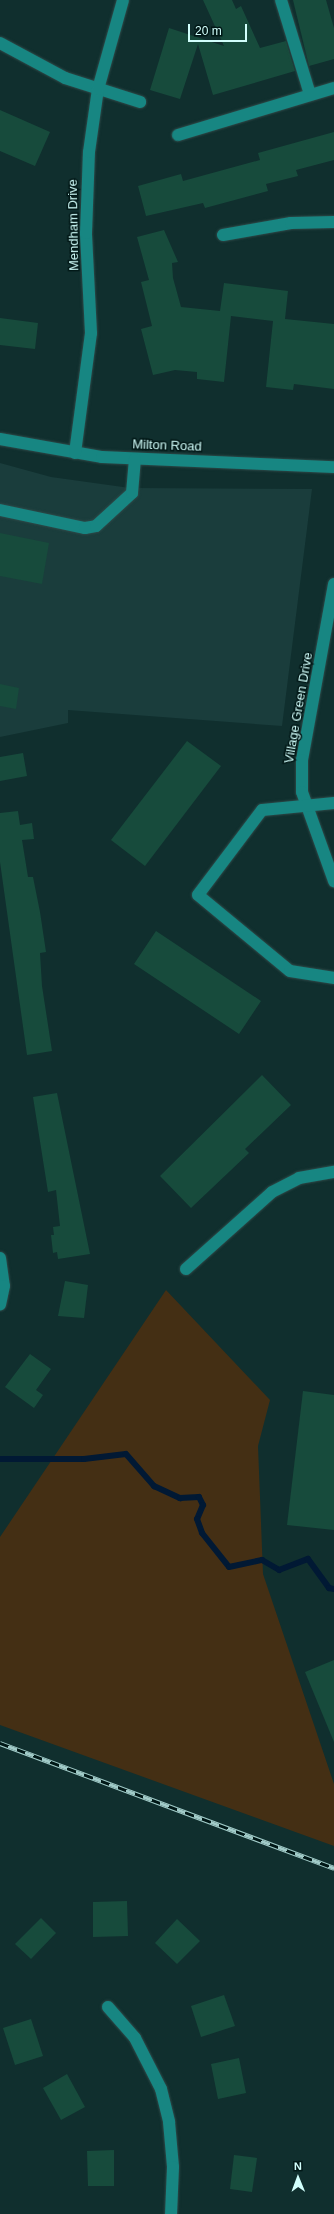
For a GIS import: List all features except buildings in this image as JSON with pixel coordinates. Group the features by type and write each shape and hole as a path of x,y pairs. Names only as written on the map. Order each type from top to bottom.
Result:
{"street":[{"name":"Mendham Drive","path":"75,453 91,333 86,200 98,89 123,0"},
{"path":"280,0 310,94"},
{"path":"0,43 37,66 98,89 140,102"},
{"path":"178,135 334,88"},
{"path":"222,235 291,223 334,222"},
{"name":"Milton Road","path":"0,439 75,453 135,459 334,467"},
{"path":"0,510 85,528 96,526 132,493 135,459"},
{"name":"Village Green Drive","path":"334,584 302,760 305,804 334,881"},
{"path":"334,803 305,804 262,810 198,895 290,971 334,978"},
{"path":"186,1269 272,1192 299,1178 334,1172"},
{"path":"0,1258 4,1291 0,1305"},
{"path":"108,2007 136,2038 161,2089 169,2122 173,2167 171,2214"}],"shaded area":[{"path":"0,463 51,477 130,488 312,489 282,726 68,710 68,723 0,737"},
{"path":"166,1290 270,1400 258,1446 263,1574 334,1784 334,1846 0,1725 0,1537"}],"waterway":[{"path":"0,1459 84,1459 126,1454 154,1486 180,1498 199,1497 203,1505 197,1519 202,1533 229,1567 262,1560 279,1570 308,1559 329,1588 334,1589"}],"railway":[{"path":"0,1743 334,1868"}]}
